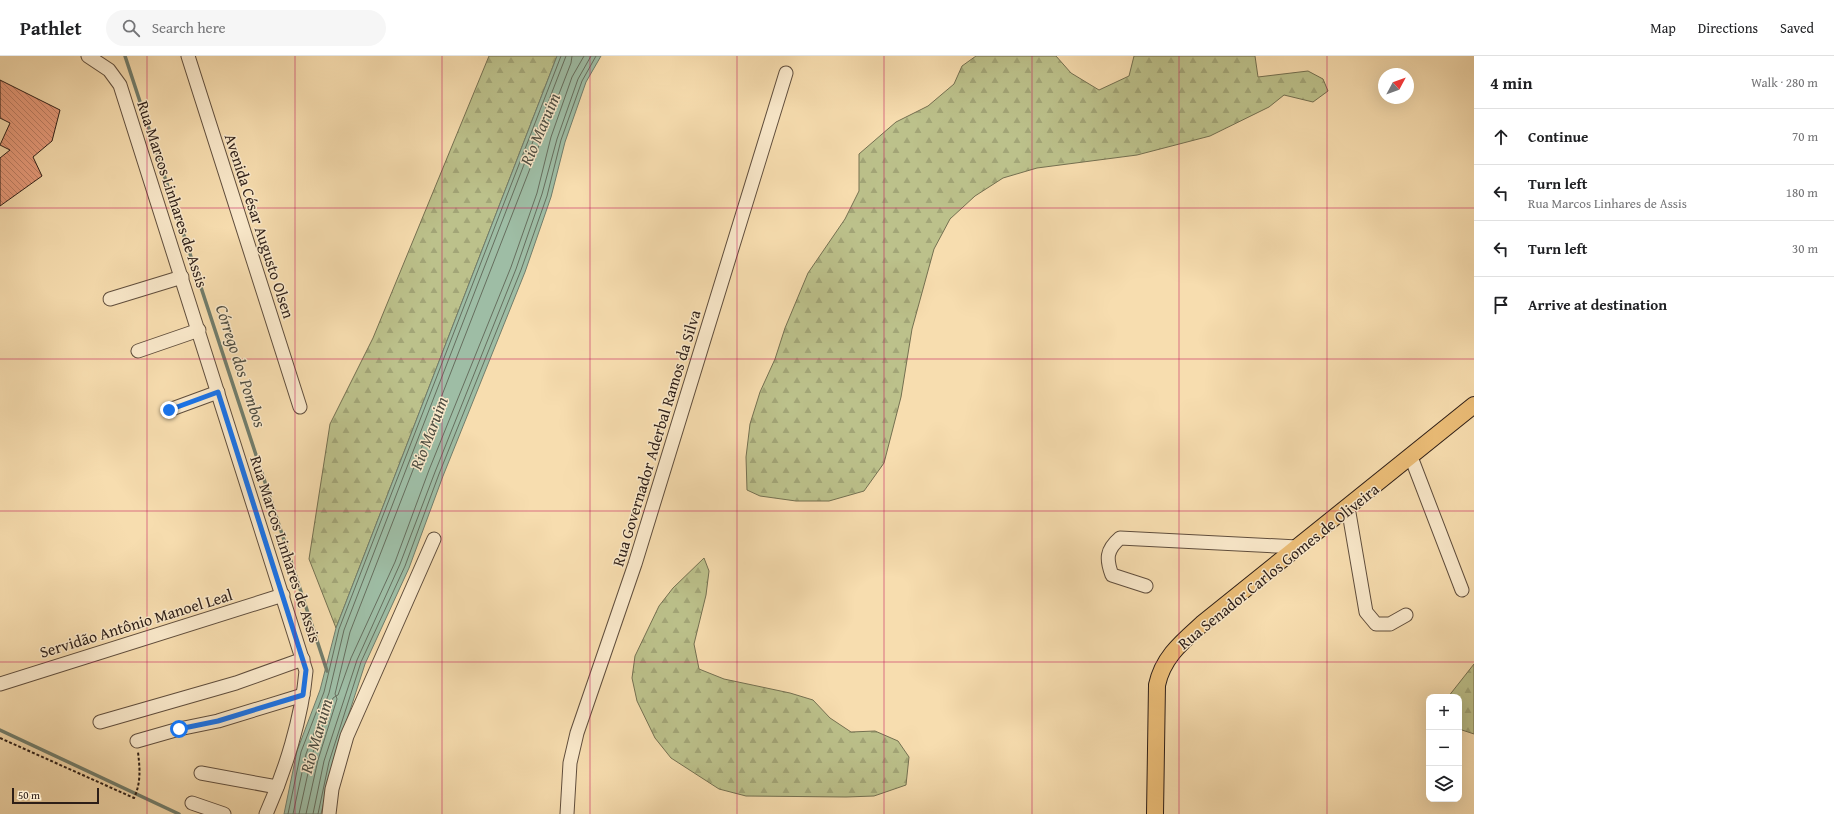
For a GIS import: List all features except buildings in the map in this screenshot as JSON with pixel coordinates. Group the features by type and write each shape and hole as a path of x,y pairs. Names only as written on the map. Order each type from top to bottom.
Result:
{"main road":[{"name":"Rua Senador Carlos Gomes de Oliveira","path":"1156,814 1157,685 1163,666 1173,653 1203,623 1474,405"}],"street":[{"name":"Rua Marcos Linhares de Assis","path":"88,56 109,70 120,85 306,670 303,695 285,765 266,814"},
{"name":"Avenida César Augusto Olsen","path":"188,56 300,407"},
{"name":"Rua Governador Aderbal Ramos da Silva","path":"567,814 570,763 577,733 647,526 786,73"},
{"path":"110,299 182,277"},
{"path":"138,351 199,330"},
{"path":"169,410 218,392"},
{"path":"1411,457 1462,590"},
{"path":"1348,507 1366,612 1376,624 1390,624 1406,615"},
{"path":"1146,586 1112,575 1107,561 1112,545 1120,538 1298,548"},
{"path":"329,814 332,789 347,736 434,539"},
{"name":"Servidão Antônio Manoel Leal","path":"0,684 283,595"},
{"path":"100,722 236,683 303,659"},
{"path":"137,741 179,729 218,721 303,695"},
{"path":"201,773 277,787"},
{"path":"192,803 224,814"}],"path":[{"path":"0,738 134,798 139,788 140,770 137,741"}],"green space":[{"path":"489,56 557,56 336,628 309,559 330,424 373,338"},
{"path":"976,56 1056,56 1071,73 1099,90 1129,76 1134,56 1255,56 1258,77 1308,71 1323,79 1328,91 1313,102 1284,95 1269,107 1210,136 1137,155 1037,168 1003,178 975,196 950,219 934,249 912,329 901,397 884,463 864,491 829,501 796,501 760,496 747,490 746,457 750,424 760,392 775,359 785,328 808,273 845,219 859,191 859,154 896,122 928,106 954,84 962,66"},
{"path":"704,558 709,571 706,595 694,644 699,669 724,679 790,693 813,700 830,718 851,732 875,731 898,741 909,757 906,785 874,796 746,796 719,789 671,758 655,738 637,701 632,678 635,656 659,606 673,588"},
{"path":"1474,664 1474,734 1462,730 1462,694 1450,694"}],"water":[{"name":"Rio Maruim","path":"557,56 601,56 586,82 565,142 551,197 525,272 443,476 409,568 365,664 333,763 321,814 284,814 297,751 320,690 336,628"}],"waterway":[{"name":"Córrego dos Pombos","path":"125,56 327,671"},
{"path":"0,730 179,814"}],"route":[{"path":"169,410 218,392 306,670 303,695 218,721 179,729"}]}
